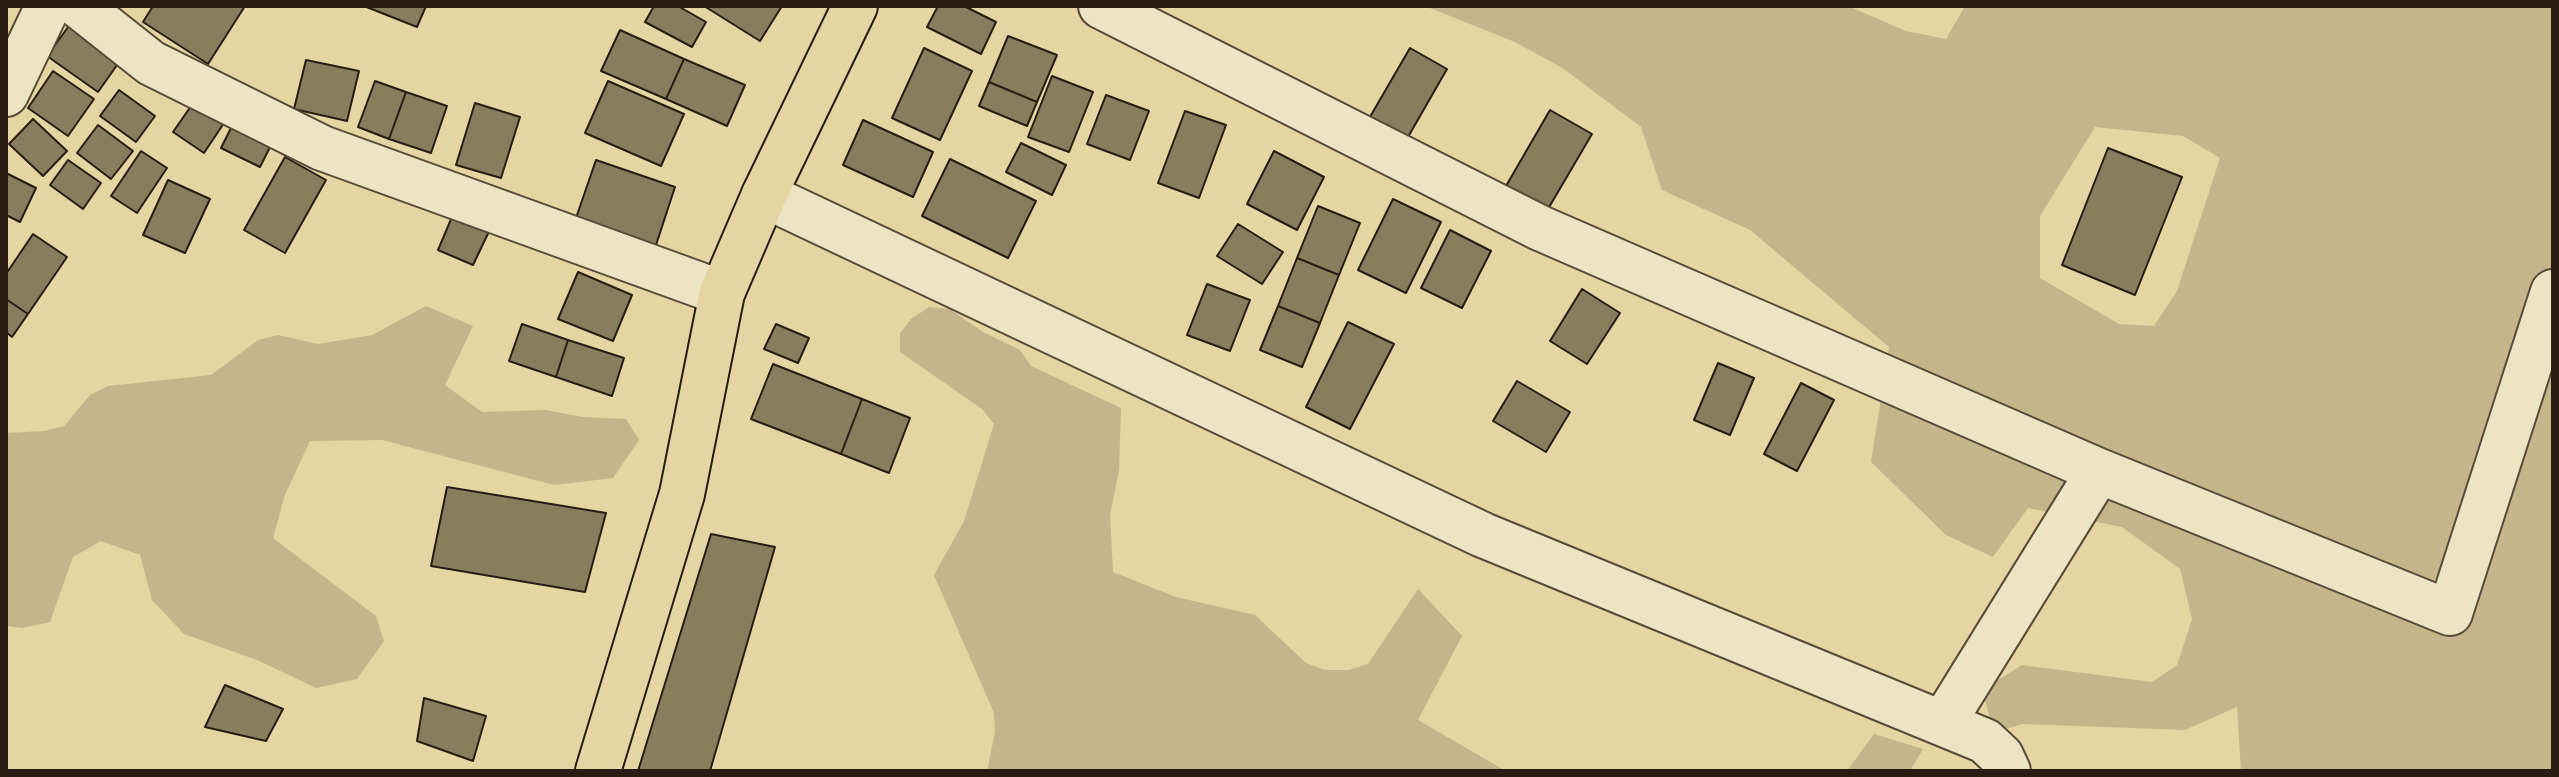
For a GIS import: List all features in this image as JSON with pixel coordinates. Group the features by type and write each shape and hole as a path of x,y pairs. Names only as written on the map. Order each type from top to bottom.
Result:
{"main road":[{"path":"598,771 682,494 722,293 764,195 855,6"}],"street":[{"path":"6,94 48,6"},
{"path":"79,6 151,63 322,148 722,293"},
{"path":"1101,6 1540,228 2099,471 2450,613 2553,292"},
{"path":"764,195 1483,535 1985,741 2001,756 2008,771"},
{"path":"1943,723 2099,471"}],"shaded area":[{"path":"1425,6 1848,6 1906,31 1946,39 1965,6 2553,6 2553,771 2241,771 2237,707 2185,730 2023,724 1994,732 1982,690 2022,665 2152,682 2177,665 2192,619 2180,569 2122,527 2028,508 1993,557 1946,535 1871,462 1889,347 1750,230 1662,190 1641,127 1564,69 1515,42","holes":["2095,127 2183,136 2220,158 2177,291 2154,326 2119,324 2040,278 2040,216"]},
{"path":"426,306 473,326 445,385 482,412 546,410 582,417 626,419 639,440 613,478 554,485 382,440 310,441 285,495 273,538 376,616 384,641 357,679 316,688 257,660 184,634 152,600 140,555 101,541 73,557 50,622 22,628 6,626 6,433 44,431 64,426 90,395 108,386 211,375 258,340 278,335 318,344 372,335"},
{"path":"929,307 950,309 983,332 1020,350 1031,366 1121,408 1119,470 1110,515 1113,572 1176,597 1255,615 1306,663 1325,670 1349,670 1368,664 1418,589 1462,636 1418,720 1506,771 987,771 995,732 994,713 934,575 964,521 994,424 982,409 900,352 900,333 911,319"},
{"path":"1874,734 1923,749 1910,771 1847,771"}],"building":[{"path":"153,6 245,6 208,64 143,22"},
{"path":"364,6 426,6 417,27"},
{"path":"654,6 678,6 706,22 692,47 645,22"},
{"path":"704,6 782,6 760,41"},
{"path":"938,6 964,6 996,22 981,54 927,27"},
{"path":"71,23 122,58 98,92 47,56"},
{"path":"620,30 684,59 666,99 601,71"},
{"path":"1008,36 1057,55 1037,102 989,82"},
{"path":"924,48 972,71 940,140 892,118"},
{"path":"1410,48 1447,69 1404,144 1367,122"},
{"path":"684,59 745,85 727,126 666,99"},
{"path":"306,60 359,71 347,121 294,109"},
{"path":"53,71 94,99 68,136 28,108"},
{"path":"1052,76 1093,92 1069,152 1028,137"},
{"path":"375,81 406,92 389,139 358,127"},
{"path":"608,81 684,114 661,166 585,133"},
{"path":"989,82 1037,102 1027,126 979,106"},
{"path":"119,90 155,116 136,142 100,116"},
{"path":"406,92 447,106 431,153 389,139"},
{"path":"1106,95 1149,111 1130,160 1087,144"},
{"path":"196,99 226,120 204,153 173,132"},
{"path":"475,103 520,117 501,178 456,165"},
{"path":"1550,110 1592,134 1548,209 1506,186"},
{"path":"1185,111 1226,125 1199,198 1158,183"},
{"path":"33,119 67,151 43,176 9,144"},
{"path":"863,120 933,152 913,197 843,165"},
{"path":"234,122 273,141 260,167 221,148"},
{"path":"98,125 133,151 111,179 77,153"},
{"path":"1021,143 1066,165 1052,195 1006,172"},
{"path":"2108,148 2182,177 2135,295 2062,265"},
{"path":"141,151 167,168 137,213 111,196"},
{"path":"1274,151 1324,177 1297,230 1247,204"},
{"path":"285,157 326,180 285,253 244,230"},
{"path":"950,159 1036,201 1008,258 922,216"},
{"path":"68,160 101,183 83,209 50,185"},
{"path":"596,160 675,187 656,245 576,218"},
{"path":"6,173 36,188 20,222 6,215"},
{"path":"168,180 210,199 185,253 143,235"},
{"path":"1393,199 1441,222 1406,293 1358,270"},
{"path":"457,205 494,221 473,265 438,250"},
{"path":"1318,206 1360,223 1339,275 1297,258"},
{"path":"1238,224 1283,252 1262,284 1217,256"},
{"path":"1450,230 1491,251 1462,308 1421,288"},
{"path":"33,234 67,257 28,314 6,299 6,274"},
{"path":"1297,258 1339,275 1320,323 1278,306"},
{"path":"578,272 632,295 613,341 558,319"},
{"path":"1207,284 1250,300 1230,351 1187,335"},
{"path":"1582,289 1620,313 1587,364 1550,341"},
{"path":"6,299 28,314 12,337 6,332"},
{"path":"1278,306 1320,323 1302,367 1260,350"},
{"path":"1348,322 1394,344 1350,429 1306,407"},
{"path":"522,324 568,340 556,377 509,361"},
{"path":"776,324 809,338 798,363 764,349"},
{"path":"568,340 624,358 612,396 556,377"},
{"path":"1718,363 1754,378 1730,435 1694,420"},
{"path":"773,364 862,399 841,454 751,419"},
{"path":"1517,381 1570,412 1546,452 1493,421"},
{"path":"1801,383 1834,400 1797,471 1764,454"},
{"path":"862,399 910,418 889,473 841,454"},
{"path":"447,487 606,513 585,592 431,566"},
{"path":"711,534 775,547 710,771 638,771"},
{"path":"225,685 283,709 266,741 205,727"},
{"path":"424,698 486,716 473,761 417,741"}]}
